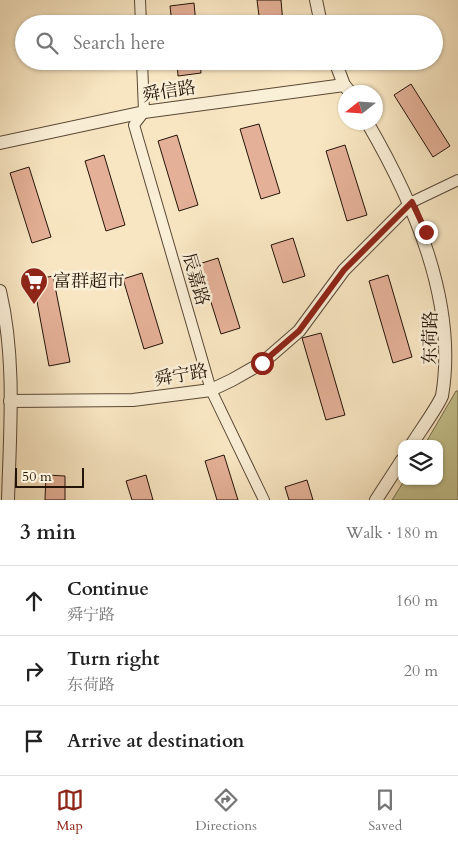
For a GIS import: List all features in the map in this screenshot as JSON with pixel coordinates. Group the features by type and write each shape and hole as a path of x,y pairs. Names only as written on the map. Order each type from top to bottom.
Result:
{"street":[{"path":"140,0 141,15"},
{"path":"316,0 319,15"},
{"name":"辰嘉路","path":"142,70 144,112 134,125 211,390 264,500"},
{"path":"339,70 345,85"},
{"name":"舜信路","path":"0,143 144,112 338,90"},
{"name":"东荷路","path":"372,130 412,202 440,272 449,306 452,328 451,349 442,397 415,440"},
{"path":"412,202 458,180"},
{"name":"舜宁路","path":"5,401 133,400 211,390 232,380 262,363 299,331 344,270 412,202"},
{"path":"0,291 6,316 10,352 5,401 8,500"},
{"path":"376,500 398,466"}],"shaded area":[{"path":"456,391 458,391 458,500 392,500 401,485 443,485 443,440 427,440"}],"building":[{"path":"257,0 281,0 282,15 259,15"},
{"path":"194,3 195,15 171,15 170,6"},
{"path":"178,70 201,70 201,73 178,76"},
{"path":"411,84 450,146 433,157 394,95"},
{"path":"259,124 280,193 261,199 240,129"},
{"path":"177,135 198,205 179,211 158,141"},
{"path":"345,145 367,215 347,221 326,151"},
{"path":"104,155 125,225 106,231 85,161"},
{"path":"29,167 51,237 32,243 10,173"},
{"path":"293,238 305,276 283,283 271,245"},
{"path":"218,258 240,328 221,334 199,264"},
{"path":"142,273 163,343 144,349 123,279"},
{"path":"388,275 412,357 393,363 369,281"},
{"path":"53,276 70,362 49,366 33,280"},
{"path":"321,333 345,415 326,420 302,338"},
{"path":"224,455 238,500 217,500 205,461"},
{"path":"46,475 65,476 65,500 45,500"},
{"path":"146,475 153,500 132,500 126,481"},
{"path":"307,480 313,500 289,500 285,487"}],"place":[{"name":"富群超市","path":"34,305"}],"route":[{"path":"262,363 299,331 344,270 412,202 426,232"}]}
